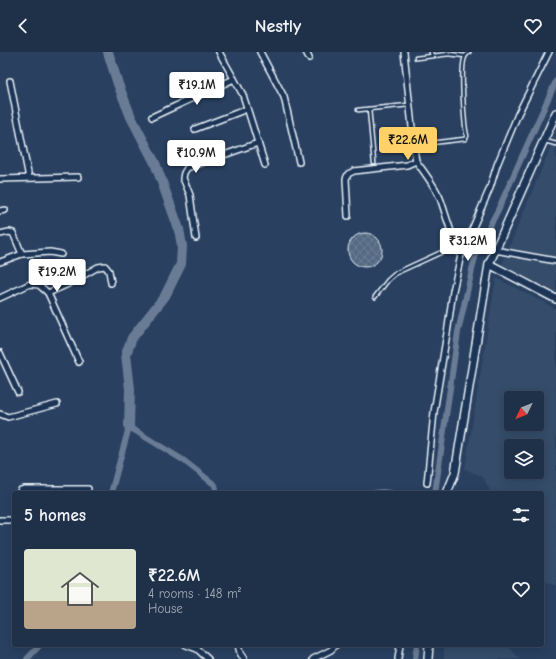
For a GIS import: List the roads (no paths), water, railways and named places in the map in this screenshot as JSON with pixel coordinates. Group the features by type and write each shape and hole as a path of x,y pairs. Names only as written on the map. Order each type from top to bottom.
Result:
{"street":[{"path":"219,52 243,95 265,166"},
{"path":"260,52 284,97 299,162"},
{"path":"306,52 309,58"},
{"path":"404,52 416,161 440,199 455,246 461,255"},
{"path":"427,483 434,412 454,283 461,255 490,188 497,166 518,114 549,52"},
{"path":"10,80 29,178"},
{"path":"152,117 234,80"},
{"path":"195,129 247,109"},
{"path":"448,491 455,474 488,264 543,141 554,122 556,113"},
{"path":"196,238 190,195 183,178 184,171 187,168 258,143"},
{"path":"348,216 346,179 348,174 359,170 407,165 416,161"},
{"path":"0,179 78,177"},
{"path":"0,234 9,232 14,233 22,254"},
{"path":"494,250 556,261"},
{"path":"0,262 22,254 50,252 61,254"},
{"path":"488,264 556,300"},
{"path":"48,293 68,284 98,267 105,266 109,271 111,283"},
{"path":"0,298 22,287 35,284 39,285 48,293 79,362"},
{"path":"0,354 18,392"},
{"path":"0,414 8,417 57,404"},
{"path":"20,491 25,489 88,489"},
{"path":"0,520 12,520"},
{"path":"192,647 198,649 208,659"},
{"path":"238,647 244,659"},
{"path":"313,659 334,647"},
{"path":"398,659 400,647"},
{"path":"428,659 430,647"}],"lane":[{"path":"431,52 432,56"},
{"path":"414,145 465,139 467,136 463,112 463,65 465,56 469,52"},
{"path":"416,58 453,54 465,56"},
{"path":"358,110 409,105"},
{"path":"369,109 374,163"},
{"path":"543,141 556,144"},
{"path":"375,297 388,280 396,273 455,246"}],"waterway":[{"path":"108,52 118,84 131,117 155,163 179,229 182,246 181,264 165,296 132,338 126,354 130,389 129,427"},
{"path":"435,491 458,332 474,261 478,248 498,210 556,81"},
{"path":"112,491 129,427 183,460 215,485 216,491"},
{"path":"27,659 38,647"},
{"path":"415,659 417,647"}]}
